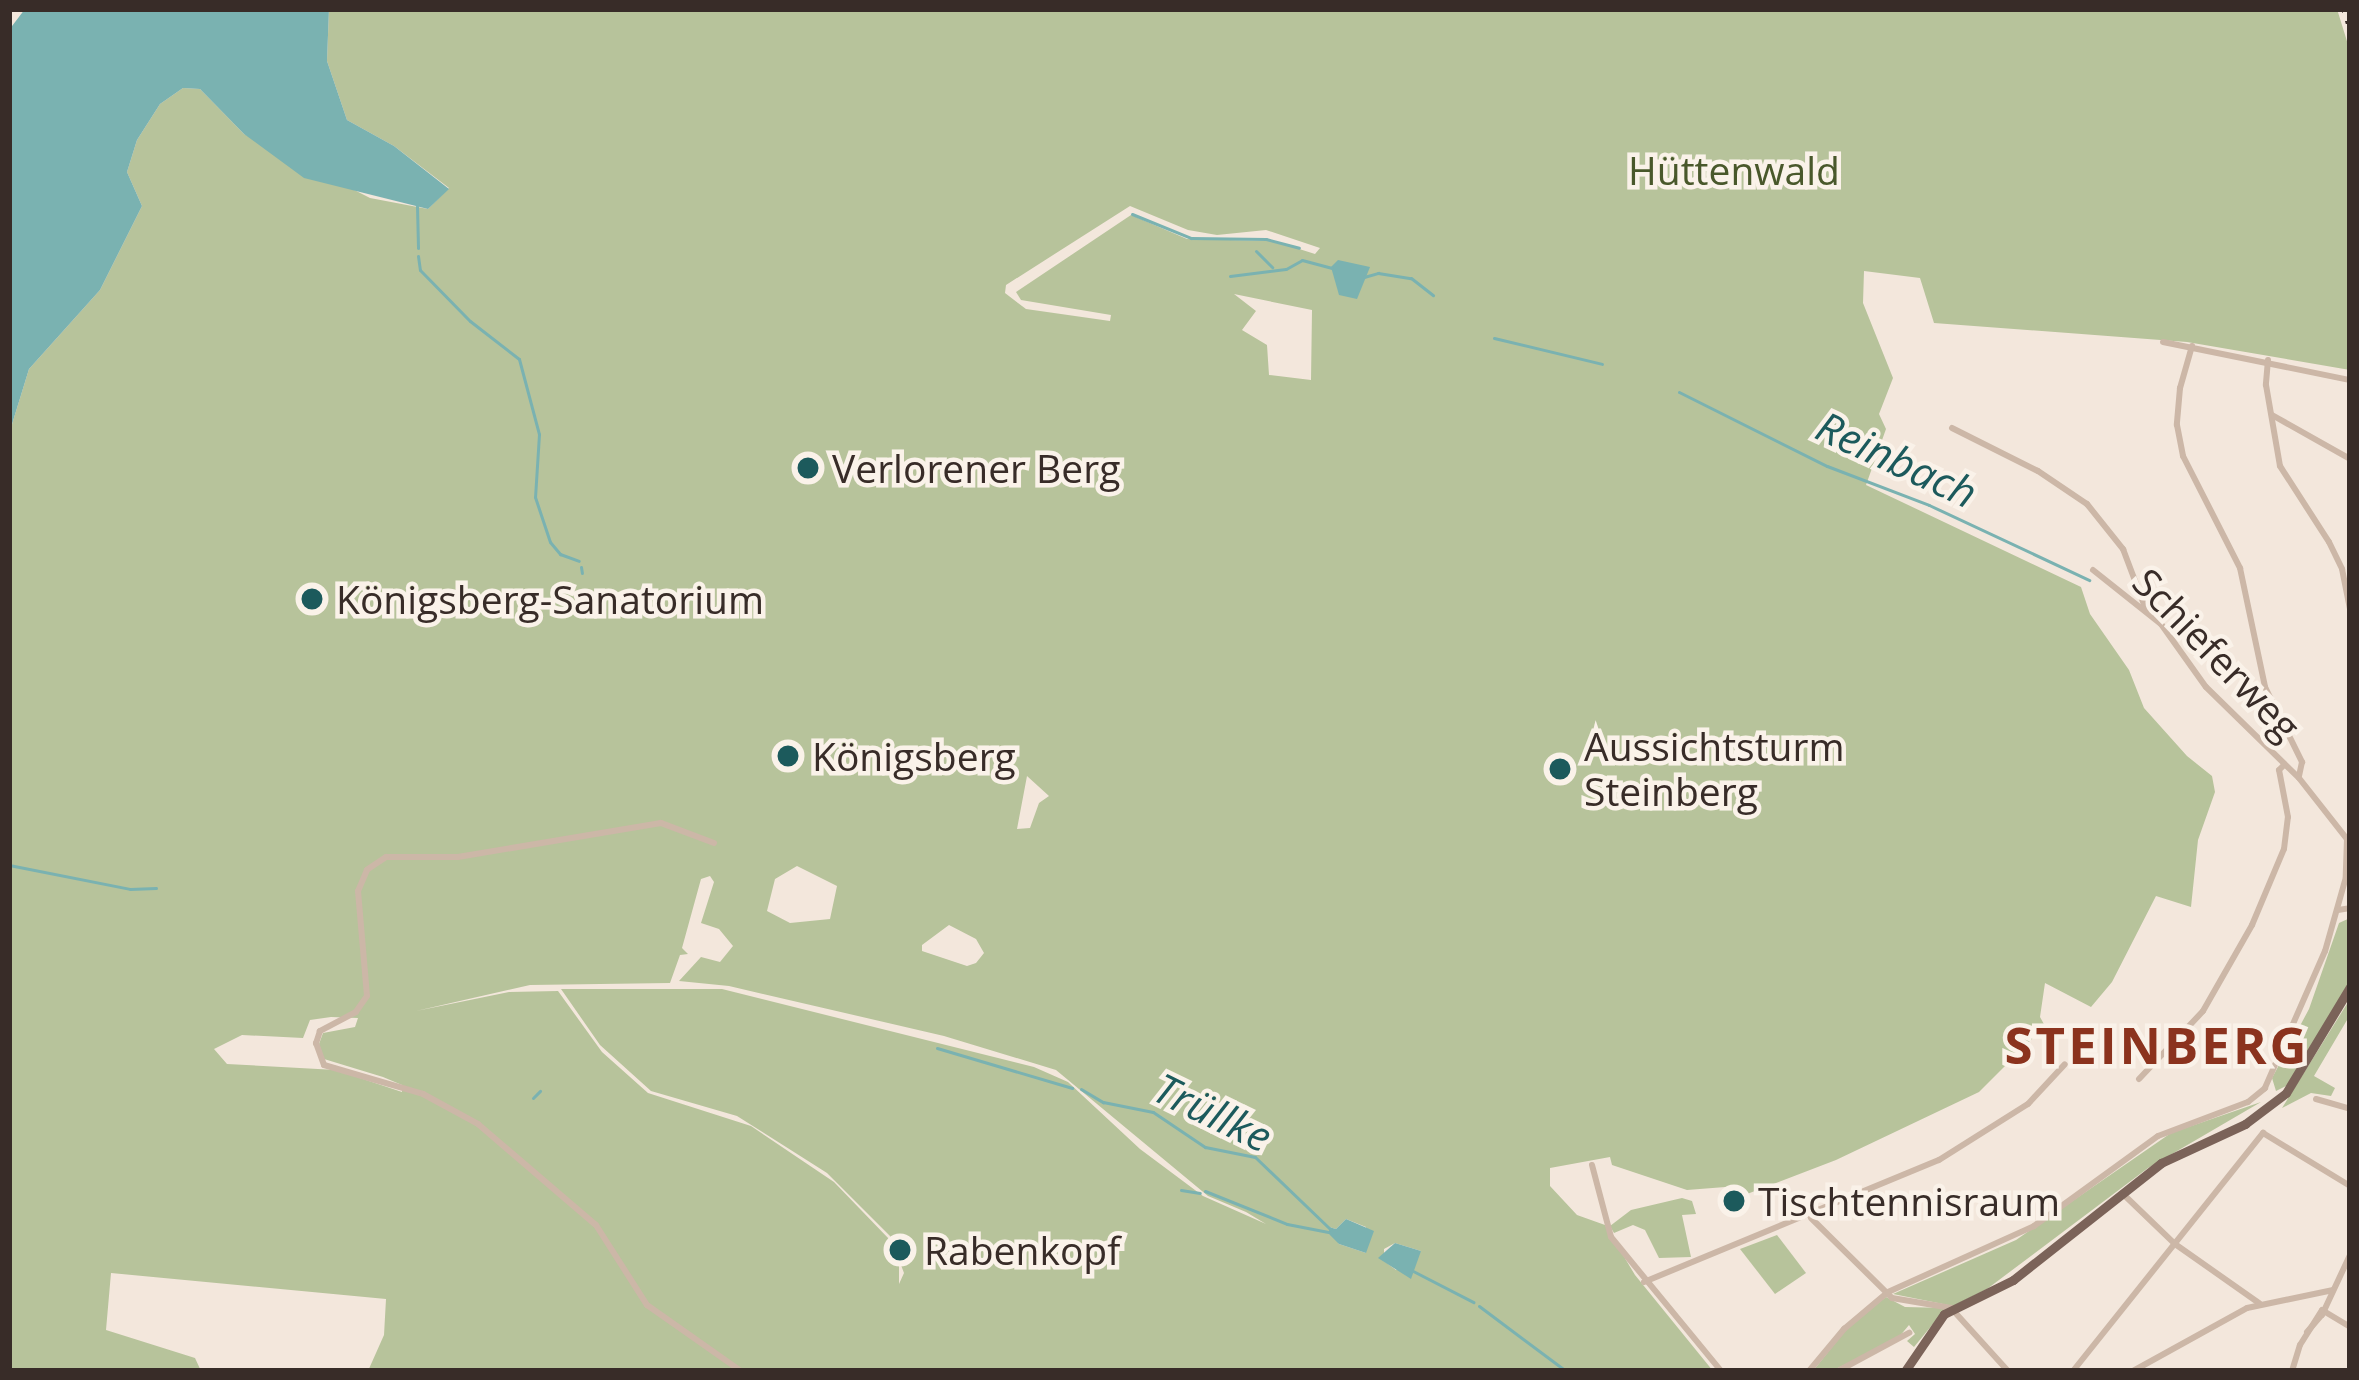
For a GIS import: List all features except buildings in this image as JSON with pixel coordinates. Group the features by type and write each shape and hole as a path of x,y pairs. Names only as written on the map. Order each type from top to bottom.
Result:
{"main road":[{"path":"1905,1371 1933,1330 1953,1311 2013,1280 2175,1154 2275,1102 2296,1079 2350,987"}],"street":[{"path":"2163,342 2350,380"},
{"path":"2192,346 2180,388 2177,425 2183,456 2240,568 2265,686 2302,762 2299,778"},
{"path":"2268,360 2280,466 2335,555 2350,609"},
{"path":"2272,415 2350,459"},
{"path":"1952,428 2038,471 2087,504 2122,549 2146,610"},
{"name":"Schieferweg","path":"2093,570 2146,610 2206,687 2299,778 2347,839 2338,910 2320,969 2265,1088"},
{"path":"2139,1079 2203,1011 2252,925 2284,849 2288,817 2279,770 2285,764"},
{"path":"714,843 662,823 458,857 386,856 367,870 358,891 368,996 356,1012 320,1031 316,1043 324,1065 423,1094 478,1124 596,1225 638,1293 660,1317 741,1371"},
{"path":"2338,910 2350,908"},
{"path":"1644,1282 1963,1148 2028,1104 2065,1064"},
{"path":"1809,1371 1844,1329 1888,1292 2034,1226 2158,1136 2248,1102 2265,1088 2275,1102"},
{"path":"2316,1099 2350,1108"},
{"path":"2073,1371 2263,1132 2272,1133 2350,1186"},
{"path":"1592,1165 1606,1227 1644,1282 1721,1371"},
{"path":"2122,1192 2175,1244 2259,1303"},
{"path":"1810,1216 1898,1302 1934,1303 1953,1311 2008,1371"},
{"path":"2295,1370 2307,1332 2350,1256"},
{"path":"2133,1371 2259,1303 2332,1290"},
{"path":"2307,1296 2350,1327"},
{"path":"1838,1371 1909,1333"}],"green space":[{"name":"Hüttenwald","path":"329,9 2337,9 2350,51 2350,370 2187,342 1934,323 1920,278 1864,271 1863,303 1893,378 1879,414 1886,429 1866,485 2081,587 2090,614 2129,670 2144,708 2212,776 2215,792 2198,840 2191,907 2156,896 2112,982 2091,1007 2045,983 2040,1017 2045,1026 1979,1092 1836,1160 1747,1194 1738,1186 1687,1190 1612,1165 1610,1157 1550,1168 1550,1186 1577,1215 1605,1225 1635,1275 1713,1371 368,1371 384,1335 386,1299 111,1273 106,1330 195,1358 201,1371 9,1371 9,434 29,369 100,290 142,206 127,172 137,140 160,104 183,88 200,89 244,134 370,198 428,209 449,188 394,146 347,120 327,61","holes":["1130,206 1188,230 1217,235 1266,230 1320,248 1315,254 1274,241 1187,239 1131,215 1016,292 1021,300 1111,315 1110,321 1026,309 1005,293 1006,285","1234,294 1312,310 1311,380 1269,375 1267,345 1242,330 1256,311","1027,776 1049,796 1039,803 1030,828 1017,829","797,866 837,886 830,919 790,923 767,911 775,879","710,876 714,882 701,923 719,929 733,946 720,962 701,957 679,981 729,986 944,1036 1056,1070 1208,1196 1266,1224 1203,1196 1140,1149 1068,1082 1034,1067 722,989 561,989 600,1045 651,1091 737,1116 827,1173 890,1236 904,1273 899,1284 899,1266 889,1239 834,1182 751,1126 648,1093 602,1052 558,991 509,992 416,1011 530,985 670,983 680,955 688,954 682,948 701,879","949,925 976,939 984,953 967,966 922,951 922,945","358,1018 355,1027 323,1033 319,1044 324,1059 402,1085 402,1092 336,1070 227,1064 214,1049 242,1035 303,1038 310,1020","1346,1219 1366,1227 1366,1253 1339,1244 1329,1227 1336,1229","1395,1243 1421,1251 1396,1270 1384,1261 1384,1249"]},
{"path":"2350,918 2350,981 2288,1085 2276,1091 2272,1078 2309,1009 2339,923"},
{"path":"2350,999 2350,1015 2314,1076 2335,1088 2331,1096 2311,1093 2282,1108"},
{"path":"2261,1102 2148,1168 1987,1289 1953,1306 1893,1294 2016,1240 2171,1133"},
{"path":"1682,1198 1692,1201 1696,1214 1682,1215 1691,1257 1659,1258 1645,1230 1633,1225 1614,1233 1610,1226 1631,1210"},
{"path":"1777,1235 1806,1273 1775,1294 1740,1249"},
{"path":"1886,1297 1905,1307 1946,1308 1914,1347 1907,1341 1915,1334 1909,1325 1899,1337 1832,1371 1813,1371 1848,1327"}],"water":[{"path":"25,9 329,9 327,61 347,120 394,146 449,189 428,209 304,178 244,134 200,89 183,88 160,104 137,140 127,172 142,206 100,290 29,369 9,434 9,30"},
{"path":"1338,260 1370,267 1357,299 1339,295 1331,267"},
{"path":"1346,1219 1374,1231 1366,1253 1339,1244 1329,1234 1329,1227 1336,1229"},
{"path":"1395,1243 1421,1251 1411,1279 1378,1258"}],"waterway":[{"path":"417,206 418,248"},
{"path":"1132,214 1191,238 1266,239 1299,248"},
{"path":"1256,251 1272,267"},
{"path":"418,256 420,270 470,321 519,359 539,434 535,497 550,542 560,554 579,561"},
{"name":"Reinbach","path":"1230,276 1286,269 1302,260 1332,268"},
{"name":"Reinbach","path":"1364,277 1378,273 1411,278 1433,295"},
{"name":"Reinbach","path":"1494,338 1602,364"},
{"name":"Reinbach","path":"1679,392 1827,466 1929,505 2089,580"},
{"path":"581,567 582,573"},
{"path":"9,865 130,889 156,888"},
{"name":"Trüllke","path":"937,1048 1072,1088"},
{"name":"Trüllke","path":"1081,1089 1103,1102 1153,1112 1205,1147 1255,1157 1330,1229"},
{"path":"533,1098 540,1091"},
{"path":"1181,1190 1200,1193"},
{"path":"1205,1191 1287,1224 1328,1232"},
{"name":"Trüllke","path":"1413,1271 1473,1302"},
{"name":"Trüllke","path":"1479,1306 1566,1371"}],"railway":[{"path":"2343,9 2350,32"}],"place":[{"name":"Verlorener Berg","path":"808,468"},
{"name":"Königsberg-Sanatorium","path":"312,599"},
{"name":"Königsberg","path":"788,756"},
{"name":"Aussichtsturm Steinberg","path":"1560,769"},
{"name":"Tischtennisraum","path":"1734,1201"},
{"name":"Rabenkopf","path":"900,1250"}],"district":[{"name":"STEINBERG","path":"2157,1044"}]}
